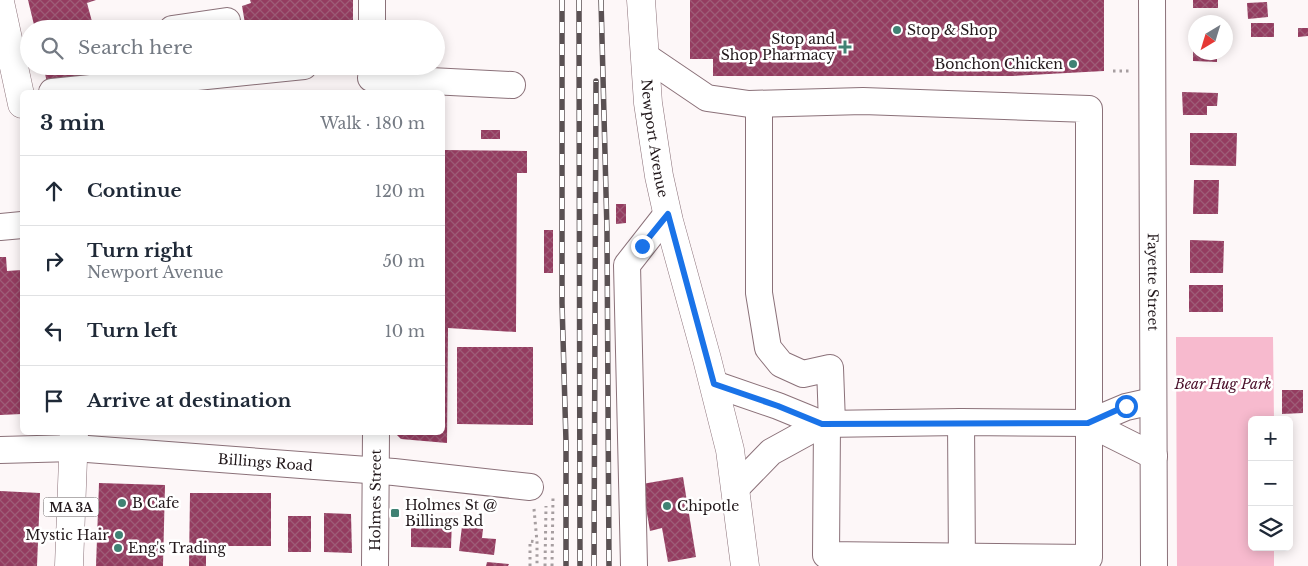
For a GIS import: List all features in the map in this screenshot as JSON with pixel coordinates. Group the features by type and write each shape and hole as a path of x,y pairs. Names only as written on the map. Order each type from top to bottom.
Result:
{"main road":[{"name":"Newport Avenue","path":"641,0 648,104 659,176 730,450 745,566"},
{"path":"0,2 5,46 20,93"},
{"name":"MA 3A","path":"69,566 74,440"}],"street":[{"path":"372,0 372,20"},
{"name":"Fayette Street","path":"1152,0 1154,566"},
{"path":"645,56 708,98 754,104 863,101 1090,109 1089,558 962,562 826,555 827,424 830,368 803,374 781,364 768,348 759,293 754,104"},
{"path":"63,90 148,75"},
{"path":"158,75 196,85 253,75"},
{"path":"372,79 512,85"},
{"path":"634,566 627,265 668,214"},
{"path":"0,227 20,225"},
{"path":"714,384 827,424 1088,423 1126,406 1153,402"},
{"path":"961,422 962,562"},
{"path":"1088,423 1154,456"},
{"path":"735,489 771,452 827,424"},
{"name":"Holmes Street","path":"375,566 376,435"},
{"name":"Billings Road","path":"0,450 74,440 376,471 540,495"}],"path":[{"path":"1113,71 1136,71"},
{"path":"538,566 537,542 540,495"},
{"path":"540,495 546,566"},
{"path":"540,495 553,495 552,566"},
{"path":"530,566 530,541 537,542"}],"green space":[{"name":"Bear Hug Park","path":"1176,337 1273,337 1274,416 1248,416 1248,551 1274,551 1274,566 1177,566"}],"building":[{"path":"28,0 96,0 87,3 92,20 33,20"},
{"path":"250,0 353,0 353,20 244,20 242,6 251,3"},
{"name":"Stop & Shop","path":"690,0 1104,0 1104,71 1013,76 713,76 713,59 690,59"},
{"path":"1193,0 1218,0 1218,8 1193,8"},
{"path":"1267,2 1268,17 1248,19 1247,3"},
{"path":"1251,23 1274,23 1274,37 1251,37"},
{"path":"1298,28 1308,28 1308,36 1298,37"},
{"path":"1217,60 1217,62 1193,61"},
{"path":"45,75 84,75 47,82"},
{"path":"1182,92 1218,93 1217,106 1207,106 1207,115 1183,115"},
{"path":"481,130 500,130 500,139 481,139"},
{"path":"1190,133 1237,133 1236,166 1190,165"},
{"path":"445,150 527,151 527,173 517,173 516,332 448,328 447,443 401,439 397,435 445,435"},
{"path":"1194,180 1219,180 1218,214 1193,214"},
{"path":"616,204 626,204 626,223 616,224"},
{"path":"544,230 553,230 553,273 544,273"},
{"path":"1190,240 1224,241 1223,273 1190,273"},
{"path":"0,257 6,257 7,271 20,270 20,414 0,415"},
{"path":"1189,285 1223,285 1223,312 1189,312"},
{"path":"457,347 533,347 533,425 457,424"},
{"path":"1282,390 1303,390 1303,413 1282,414"},
{"name":"Chipotle","path":"683,477 696,557 668,562 662,528 650,531 642,484"},
{"path":"99,483 165,485 163,566 96,566"},
{"path":"0,491 40,493 37,566 0,566"},
{"path":"190,493 271,493 271,546 206,546 206,566 189,566"},
{"path":"324,513 351,514 352,553 324,552"},
{"path":"288,516 311,516 311,552 288,552"},
{"path":"411,518 452,519 451,548 411,547"},
{"path":"462,526 483,529 482,538 496,539 494,555 459,551"},
{"path":"487,562 509,564 508,566 486,566"}],"railway":[{"path":"562,0 562,303 566,442 566,566"},
{"path":"579,0 580,566"},
{"path":"601,0 607,231 609,566"},
{"path":"594,566 596,81"}],"place":[{"name":"Stop & Shop","path":"897,30"},
{"name":"Stop and Shop Pharmacy","path":"845,47"},
{"name":"Bonchon Chicken","path":"1073,64"},
{"name":"B Cafe","path":"122,503"},
{"name":"Chipotle","path":"667,506"},
{"name":"Holmes St @ Billings Rd","path":"395,513"},
{"name":"Mystic Hair","path":"119,535"},
{"name":"Eng's Trading","path":"118,548"}],"route":[{"path":"642,246 668,214 714,384 753,399 778,406 822,424 1088,423 1126,406"}]}
